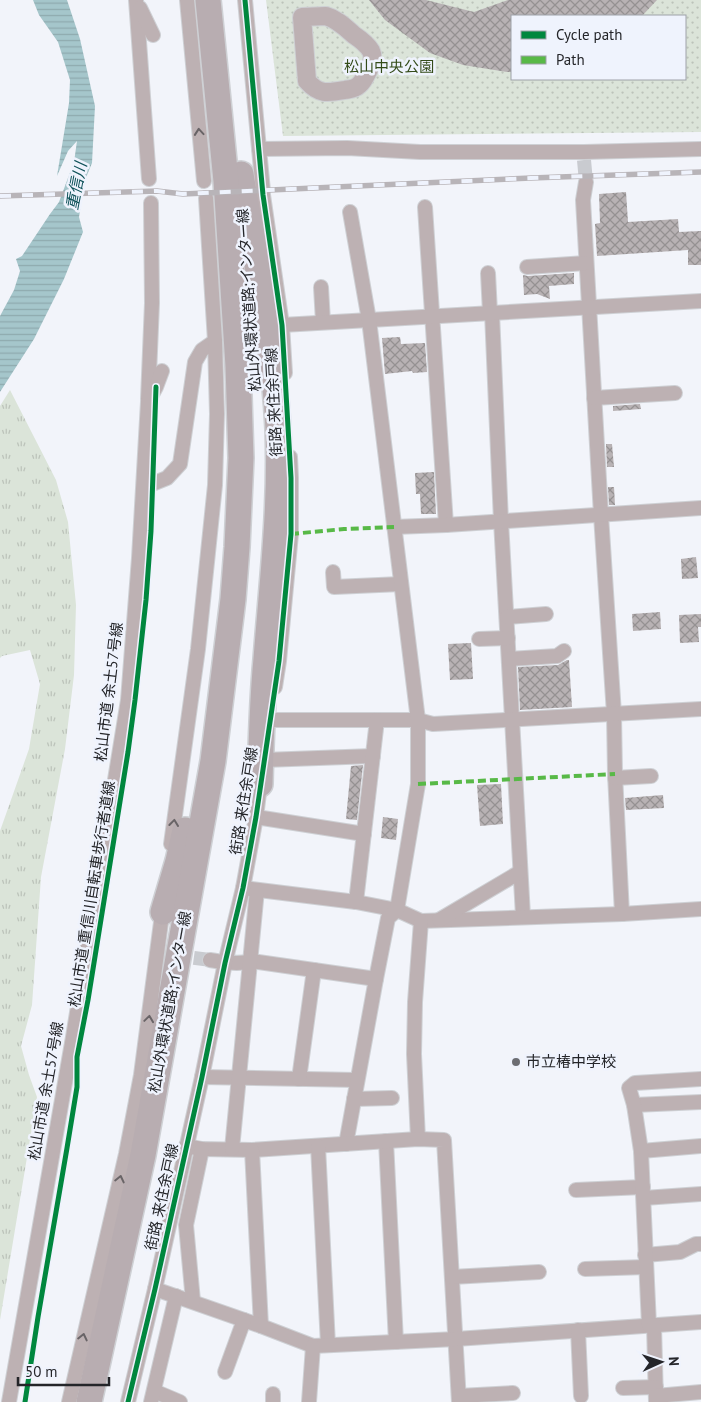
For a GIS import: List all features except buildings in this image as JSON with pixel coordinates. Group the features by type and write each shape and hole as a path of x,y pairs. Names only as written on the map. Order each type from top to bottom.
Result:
{"highway":[{"name":"松山外環状道路;インター線","path":"89,1402 144,1155 213,761 233,599 241,458 238,366 226,181 208,0"},
{"name":"松山外環状道路;インター線","path":"218,0 241,174 257,446 254,488 233,599"},
{"path":"241,174 274,373 278,430 275,558 262,710 260,784"},
{"path":"163,912 178,861 191,800 205,713 225,541 232,459 232,275"}],"street":[{"path":"136,0 153,35"},
{"path":"136,0 149,179"},
{"path":"187,0 204,181"},
{"name":"街路 来住余戸線","path":"128,1402 243,888 256,817 279,661 291,534 291,478 282,325 263,193 245,0"},
{"path":"301,8 334,18 367,46 373,59 364,80 357,87 331,93 320,92 312,87 307,80 301,8"},
{"path":"259,149 347,148 420,152 584,156 701,149"},
{"path":"586,182 583,200 586,263 600,515 614,714 615,778 622,914"},
{"path":"69,1402 126,1154 164,953 163,912 198,649 215,485 217,414 215,341 206,198"},
{"path":"148,402 152,303 151,203"},
{"path":"426,207 446,526"},
{"path":"346,1144 388,918 397,910 418,784 418,720 369,320 350,212"},
{"path":"527,267 586,263"},
{"path":"488,272 523,916"},
{"path":"321,287 323,322"},
{"path":"282,325 701,301"},
{"path":"144,484 152,484 167,478 180,464 195,362 202,350 215,341"},
{"name":"松山市道 余土57号線","path":"9,1402 73,1037 128,700 148,402 162,371"},
{"path":"594,398 674,393"},
{"path":"394,527 446,526 701,508"},
{"path":"333,572 334,587 401,584"},
{"path":"507,617 546,614"},
{"path":"479,639 508,638"},
{"path":"509,659 557,656 564,651"},
{"path":"270,720 418,720 433,724 701,709"},
{"path":"356,902 377,720"},
{"path":"264,760 373,756"},
{"path":"615,778 651,776"},
{"path":"256,817 364,834"},
{"path":"437,921 520,872"},
{"path":"243,888 356,902 397,910 421,921 622,914 701,909"},
{"path":"232,1149 258,890"},
{"path":"418,1139 414,1054 415,1002 421,921"},
{"path":"210,960 246,963 251,961 376,979"},
{"path":"299,1079 314,970"},
{"path":"202,1077 357,1080"},
{"path":"656,1395 646,1261 642,1151 629,1088 635,1082 701,1079"},
{"path":"354,1099 392,1098"},
{"path":"634,1105 701,1102"},
{"path":"186,1146 202,1149 252,1150 418,1139 444,1140 459,1399 513,1393"},
{"path":"386,1141 396,1342"},
{"path":"318,1146 328,1345"},
{"path":"642,1151 701,1146"},
{"path":"193,1301 186,1225 202,1149"},
{"path":"252,1150 261,1326"},
{"path":"576,1190 701,1194"},
{"path":"585,1269 646,1261 701,1244"},
{"path":"452,1277 539,1272"},
{"path":"155,1288 313,1346 456,1339 701,1322"},
{"path":"176,1296 153,1396 180,1402"},
{"path":"225,1372 244,1320"},
{"path":"578,1330 581,1396"},
{"path":"309,1402 313,1346"},
{"path":"623,1388 656,1395 701,1392"}],"green space":[{"name":"松山中央公園","path":"266,0 701,0 701,132 283,136"},
{"path":"10,390 56,480 68,522 76,605 74,675 65,749 41,877 32,1005 21,1046 37,1097 0,1320 0,831 29,749 40,684 30,650 0,658 0,406"}],"water":[{"name":"重信川","path":"33,0 67,0 80,39 95,106 92,163 85,180 79,217 83,232 64,279 34,339 0,392 0,316 14,290 20,271 16,259 22,256 59,202 74,162 77,141 68,151 57,176 69,103 70,80 58,42 39,15"}],"tunnel":[{"path":"584,160 586,182"},
{"path":"173,955 210,960"}],"railway":[{"path":"0,196 157,191 183,194 701,172"}],"marked path":[{"path":"291,534 394,527"},
{"path":"418,784 615,774"}],"cycle path":[{"path":"128,1402 155,1289 225,963 243,888 256,817 279,661 291,534 291,478 282,325 263,195 245,0"},
{"name":"松山市道 重信川自転車歩行者道線","path":"25,1402 77,1087 77,1057 88,1000 135,700 146,600 151,531 156,387"}],"place":[{"name":"市立椿中学校","path":"516,1062"}]}
